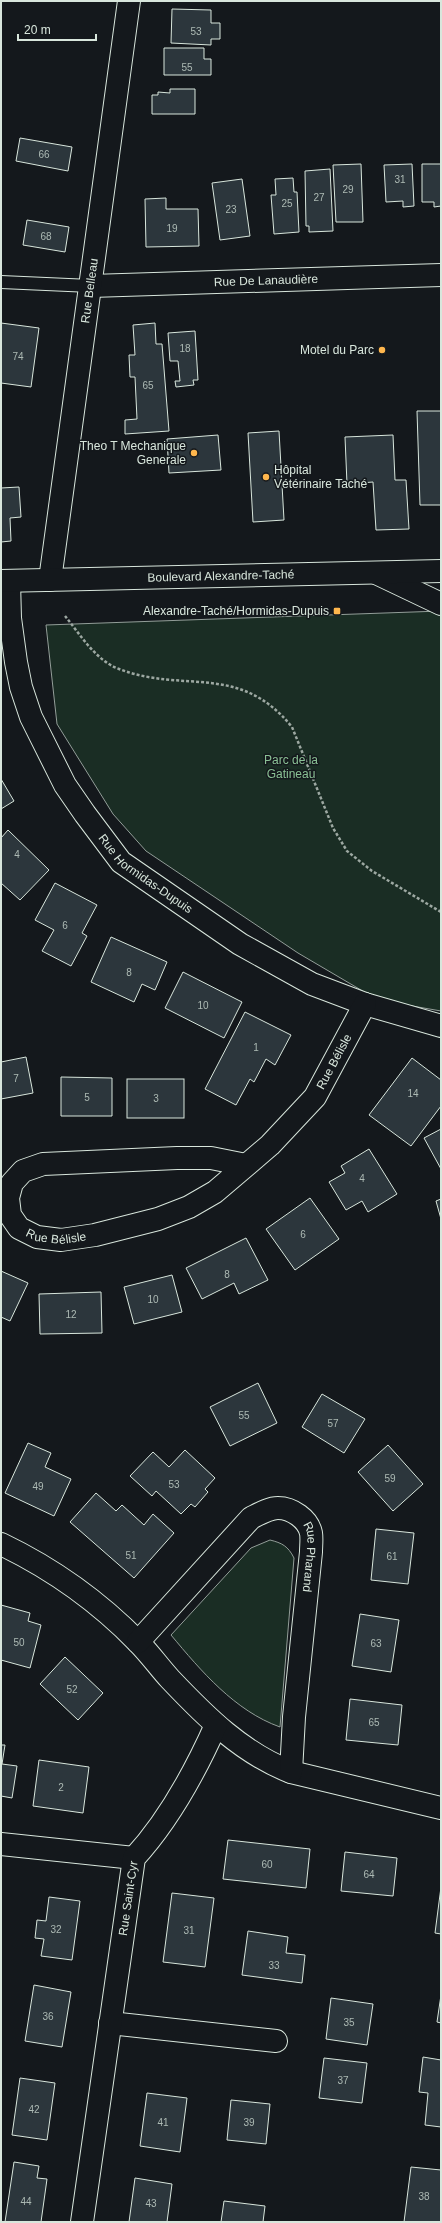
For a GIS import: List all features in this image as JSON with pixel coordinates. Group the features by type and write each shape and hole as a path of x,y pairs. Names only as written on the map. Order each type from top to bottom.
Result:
{"street":[{"name":"Rue Belleau","path":"50,580 129,1"},
{"name":"Rue De Lanaudière","path":"91,286 441,276"},
{"name":"Boulevard Alexandre-Taché","path":"5,581 441,571"},
{"path":"376,573 441,604"},
{"name":"Rue Hormidas-Dupuis","path":"5,581 16,662 21,687 31,717 65,785 121,862 240,944 312,984 365,1004 441,1026"},
{"name":"Rue Bélisle","path":"246,1165 211,1158 43,1164 23,1171 12,1183 8,1198 10,1215 20,1228 37,1237 61,1240 95,1235 158,1219 189,1207 214,1192 246,1165 270,1144 315,1098 365,1004"},
{"name":"Rue Pharand","path":"138,1642 251,1518 263,1512 278,1508 295,1513 306,1522 311,1534 311,1552 294,1717 291,1772"},
{"path":"1,1544 30,1558 66,1582 138,1642 170,1679 216,1724 249,1752 268,1763 291,1772 441,1808"},
{"name":"Rue Saint-Cyr","path":"82,2222 134,1858 154,1836 178,1798 216,1724"},
{"path":"1,1844 134,1858"},
{"path":"110,2023 276,2041"}],"lane":[{"path":"1,282 91,286"}],"path":[{"path":"64,616 102,659 118,669 178,681 218,683 248,691 263,699 281,713 292,727 333,828 347,850 372,871 441,912"}],"green space":[{"name":"Parc de la Gatineau","path":"441,611 441,1011 378,1000 298,953 146,851 113,814 57,724 46,625"},
{"path":"270,1540 278,1542 284,1546 294,1558 280,1727 248,1711 234,1700 207,1676 171,1635 251,1548"}],"building":[{"path":"172,9 211,10 211,23 220,23 220,39 211,39 211,45 171,43"},
{"path":"164,48 204,48 204,59 211,59 211,75 164,75"},
{"path":"170,89 195,89 195,114 152,114 152,95 158,95 158,92 170,93"},
{"path":"20,138 72,147 68,171 16,161"},
{"path":"361,164 363,222 336,222 333,165"},
{"path":"412,164 414,206 403,207 403,201 386,202 384,165"},
{"path":"422,164 441,164 441,206 434,207 434,202 422,202"},
{"path":"330,169 333,231 309,232 309,226 306,226 305,171"},
{"path":"293,178 294,192 297,192 299,232 274,234 271,195 276,195 275,179"},
{"path":"242,179 250,236 220,240 212,183"},
{"path":"166,198 166,209 198,209 199,246 146,247 145,199"},
{"path":"27,220 69,227 65,252 23,245"},
{"path":"1,323 39,328 31,387 1,383"},
{"path":"155,323 156,344 162,344 169,431 125,434 125,420 137,419 135,377 130,377 129,355 135,355 133,325"},
{"path":"195,331 198,380 193,380 194,385 176,387 175,381 180,381 178,361 170,361 168,333"},
{"path":"417,411 441,411 441,505 420,505"},
{"name":"Hôpital Vétérinaire Taché","path":"279,431 284,520 253,522 248,433"},
{"path":"218,435 221,470 169,473 167,439"},
{"path":"393,435 395,480 406,480 409,529 376,530 373,482 347,484 345,437"},
{"path":"19,487 21,517 10,518 11,541 1,542 1,488"},
{"path":"1,779 14,801 1,809"},
{"path":"8,830 49,870 20,900 1,883 1,838"},
{"path":"55,883 97,905 82,933 87,936 71,966 42,951 54,930 35,920"},
{"path":"111,937 167,962 155,990 142,984 134,1002 91,982"},
{"path":"183,972 242,1002 224,1038 165,1008"},
{"path":"245,1012 291,1035 275,1065 266,1059 254,1082 250,1079 236,1105 205,1089"},
{"path":"26,1057 33,1093 1,1099 1,1062"},
{"path":"412,1058 441,1080 441,1106 411,1146 369,1115"},
{"path":"61,1077 112,1078 112,1116 61,1116"},
{"path":"127,1079 184,1079 184,1118 127,1118"},
{"path":"441,1129 441,1169 424,1138"},
{"path":"369,1149 397,1194 368,1212 362,1201 346,1210 329,1182 345,1173 341,1166"},
{"path":"310,1198 339,1239 295,1270 266,1229"},
{"path":"441,1199 441,1219 436,1201"},
{"path":"246,1238 268,1280 239,1294 234,1283 202,1299 186,1268"},
{"path":"1,1271 28,1283 10,1321 1,1317"},
{"path":"172,1275 182,1312 134,1324 124,1287"},
{"path":"101,1292 102,1333 40,1334 39,1294"},
{"path":"258,1383 277,1423 230,1446 210,1407"},
{"path":"322,1394 365,1419 344,1453 302,1427"},
{"path":"28,1443 51,1453 45,1467 71,1479 54,1516 5,1493"},
{"path":"388,1445 423,1484 393,1511 358,1472"},
{"path":"185,1450 215,1478 205,1489 208,1492 195,1507 191,1504 181,1514 156,1491 152,1496 130,1476 153,1452 169,1467"},
{"path":"96,1493 116,1511 122,1505 144,1525 153,1514 174,1533 134,1578 70,1522"},
{"path":"376,1529 414,1533 408,1584 371,1580"},
{"path":"1,1605 30,1613 28,1621 41,1625 30,1668 1,1660"},
{"path":"360,1614 399,1620 391,1672 352,1666"},
{"path":"65,1657 103,1693 78,1720 40,1684"},
{"path":"350,1699 402,1705 398,1745 346,1740"},
{"path":"1,1745 5,1745 2,1764 17,1766 12,1798 1,1796"},
{"path":"39,1760 89,1767 83,1813 33,1806"},
{"path":"228,1840 310,1849 306,1888 223,1879"},
{"path":"345,1852 397,1858 393,1896 341,1891"},
{"path":"441,1887 441,1934 435,1933"},
{"path":"172,1893 214,1898 205,1967 163,1962"},
{"path":"49,1897 80,1901 72,1960 41,1956 44,1939 35,1938 37,1920 46,1921"},
{"path":"248,1931 288,1937 286,1953 305,1955 302,1983 242,1975"},
{"path":"34,1985 71,1992 62,2047 25,2041"},
{"path":"441,1995 441,2023 437,2022"},
{"path":"331,1998 373,2004 367,2045 326,2039"},
{"path":"423,2057 441,2060 441,2127 425,2125 428,2093 419,2092"},
{"path":"324,2058 367,2063 362,2103 319,2098"},
{"path":"20,2078 55,2083 47,2140 12,2135"},
{"path":"147,2093 187,2098 180,2152 140,2146"},
{"path":"231,2100 270,2104 266,2144 227,2140"},
{"path":"14,2162 39,2166 37,2178 47,2179 41,2222 5,2222"},
{"path":"411,2167 441,2170 441,2222 404,2222"},
{"path":"135,2178 172,2184 167,2222 129,2222"},
{"path":"224,2201 265,2206 263,2222 221,2222"}],"place":[{"name":"Motel du Parc","path":"382,350"},
{"name":"Theo T Mechanique Generale","path":"194,453"},
{"name":"Hôpital Vétérinaire Taché","path":"266,477"},
{"name":"Alexandre-Taché/Hormidas-Dupuis","path":"337,611"}]}
